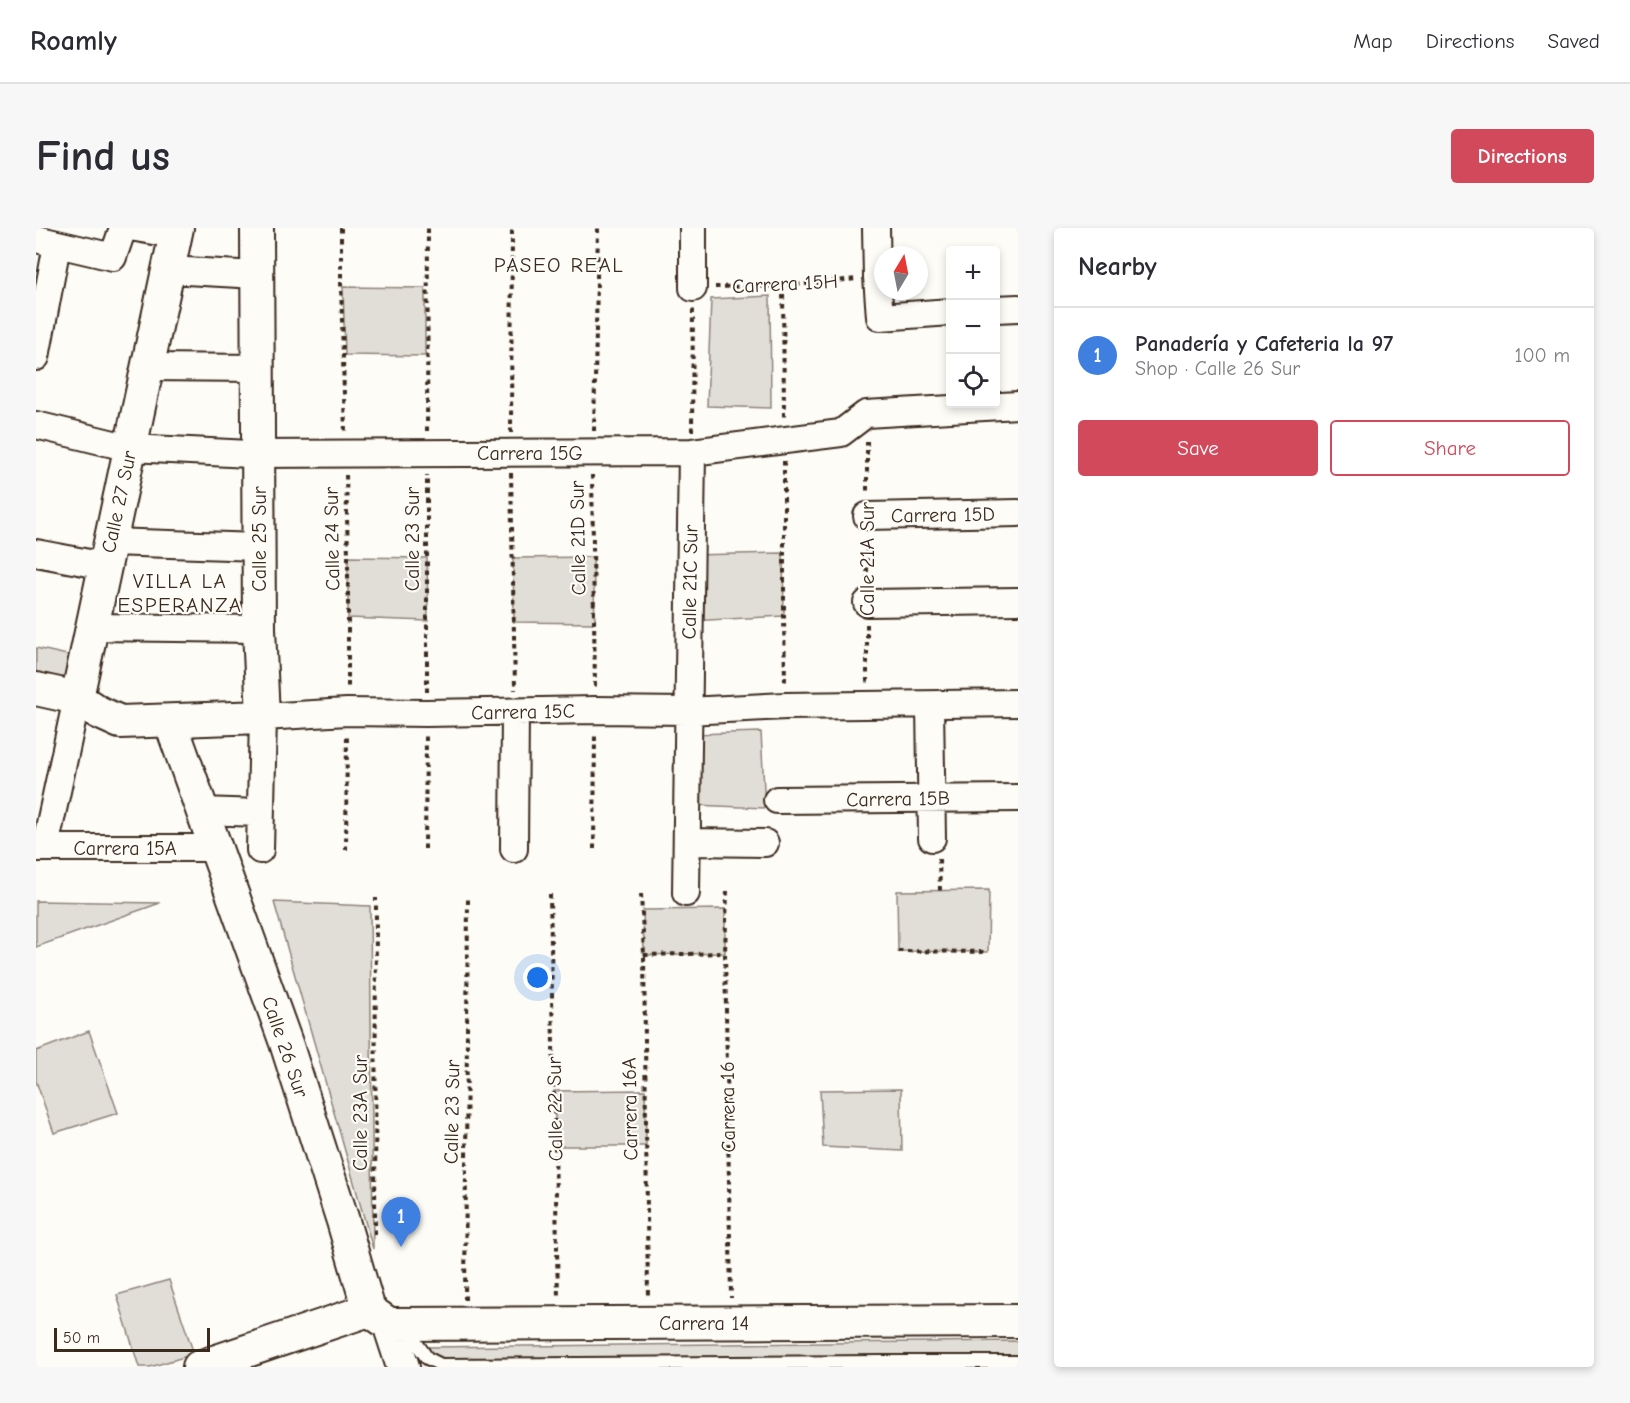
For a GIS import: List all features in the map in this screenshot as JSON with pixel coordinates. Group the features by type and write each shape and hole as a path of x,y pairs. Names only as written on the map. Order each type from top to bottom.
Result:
{"street":[{"path":"36,357 46,242 113,257 123,228"},
{"path":"136,228 177,231"},
{"name":"Calle 25 Sur","path":"257,228 259,629 263,717 260,850"},
{"path":"693,228 693,288"},
{"path":"876,228 876,246"},
{"name":"Calle 27 Sur","path":"40,847 77,698 177,231"},
{"path":"168,270 257,275"},
{"path":"879,300 880,316 946,312"},
{"path":"1000,309 1018,308"},
{"path":"148,367 258,368"},
{"path":"866,414 1018,405"},
{"name":"Carrera 15G","path":"36,425 130,448 258,454 692,452 841,433 866,414"},
{"name":"Calle 21C Sur","path":"687,711 692,452"},
{"name":"Carrera 15D","path":"867,516 1018,513"},
{"path":"36,553 107,554 259,547"},
{"path":"867,603 1018,601"},
{"path":"92,627 259,629"},
{"name":"Carrera 15C","path":"36,689 77,698 98,712 120,722 347,712 687,711 867,704 1018,703"},
{"path":"930,705 935,846"},
{"path":"686,893 687,711"},
{"path":"514,849 515,712"},
{"name":"Calle 26 Sur","path":"170,721 286,1043 343,1221 387,1319 403,1367"},
{"name":"Carrera 15B","path":"777,800 1018,798"},
{"path":"202,811 260,813"},
{"path":"687,842 765,843"},
{"name":"Carrera 15A","path":"40,847 215,848"},
{"name":"Carrera 14","path":"199,1367 387,1319 464,1325 1018,1321"}],"lane":[{"path":"387,1319 427,1359 441,1365 1018,1362"}],"path":[{"name":"Calle 24 Sur","path":"341,228 340,284 348,557 346,850"},
{"name":"Calle 23 Sur","path":"425,849 428,228"},
{"name":"Calle 21D Sur","path":"594,849 592,453 598,228"},
{"name":"Carrera 15H","path":"693,288 783,286 874,277"},
{"path":"783,286 786,706"},
{"path":"692,452 693,288"},
{"name":"Calle 21A Sur","path":"866,414 867,704"},
{"path":"935,846 940,891"},
{"name":"Carrera 16","path":"727,891 725,953 732,1323"},
{"name":"Calle 22 Sur","path":"550,894 559,1324"},
{"name":"Carrera 16A","path":"641,894 644,955 648,1323"},
{"name":"Calle 23A Sur","path":"375,1236 376,898"},
{"name":"Calle 23 Sur","path":"464,1325 468,899"},
{"path":"898,951 988,952"},
{"path":"644,955 725,953"}],"shaded area":[{"path":"343,287 425,288 425,356 345,355"},
{"path":"770,296 771,408 707,406 711,299"},
{"path":"783,553 784,616 689,621 690,555"},
{"path":"348,557 427,558 428,621 348,618"},
{"path":"593,557 595,623 514,622 513,558"},
{"path":"36,648 72,656 65,686 36,680"},
{"path":"761,732 765,808 694,805 694,734"},
{"path":"989,890 988,952 898,951 897,891"},
{"path":"36,901 160,903 36,947"},
{"path":"274,902 370,906 373,1249"},
{"path":"725,909 725,953 644,955 643,910"},
{"path":"89,1031 118,1113 54,1133 36,1081 36,1051"},
{"path":"901,1089 902,1151 823,1147 820,1090"},
{"path":"645,1090 646,1146 556,1146 554,1091"},
{"path":"169,1280 194,1354 150,1367 139,1367 117,1295"},
{"path":"1018,1341 1018,1367 435,1367 429,1347"}],"place":[{"name":"Panadería y Cafeteria la 97","path":"401,1247"}],"district":[{"name":"PASEO REAL","path":"559,265"},
{"name":"VILLA LA ESPERANZA","path":"180,593"}]}
